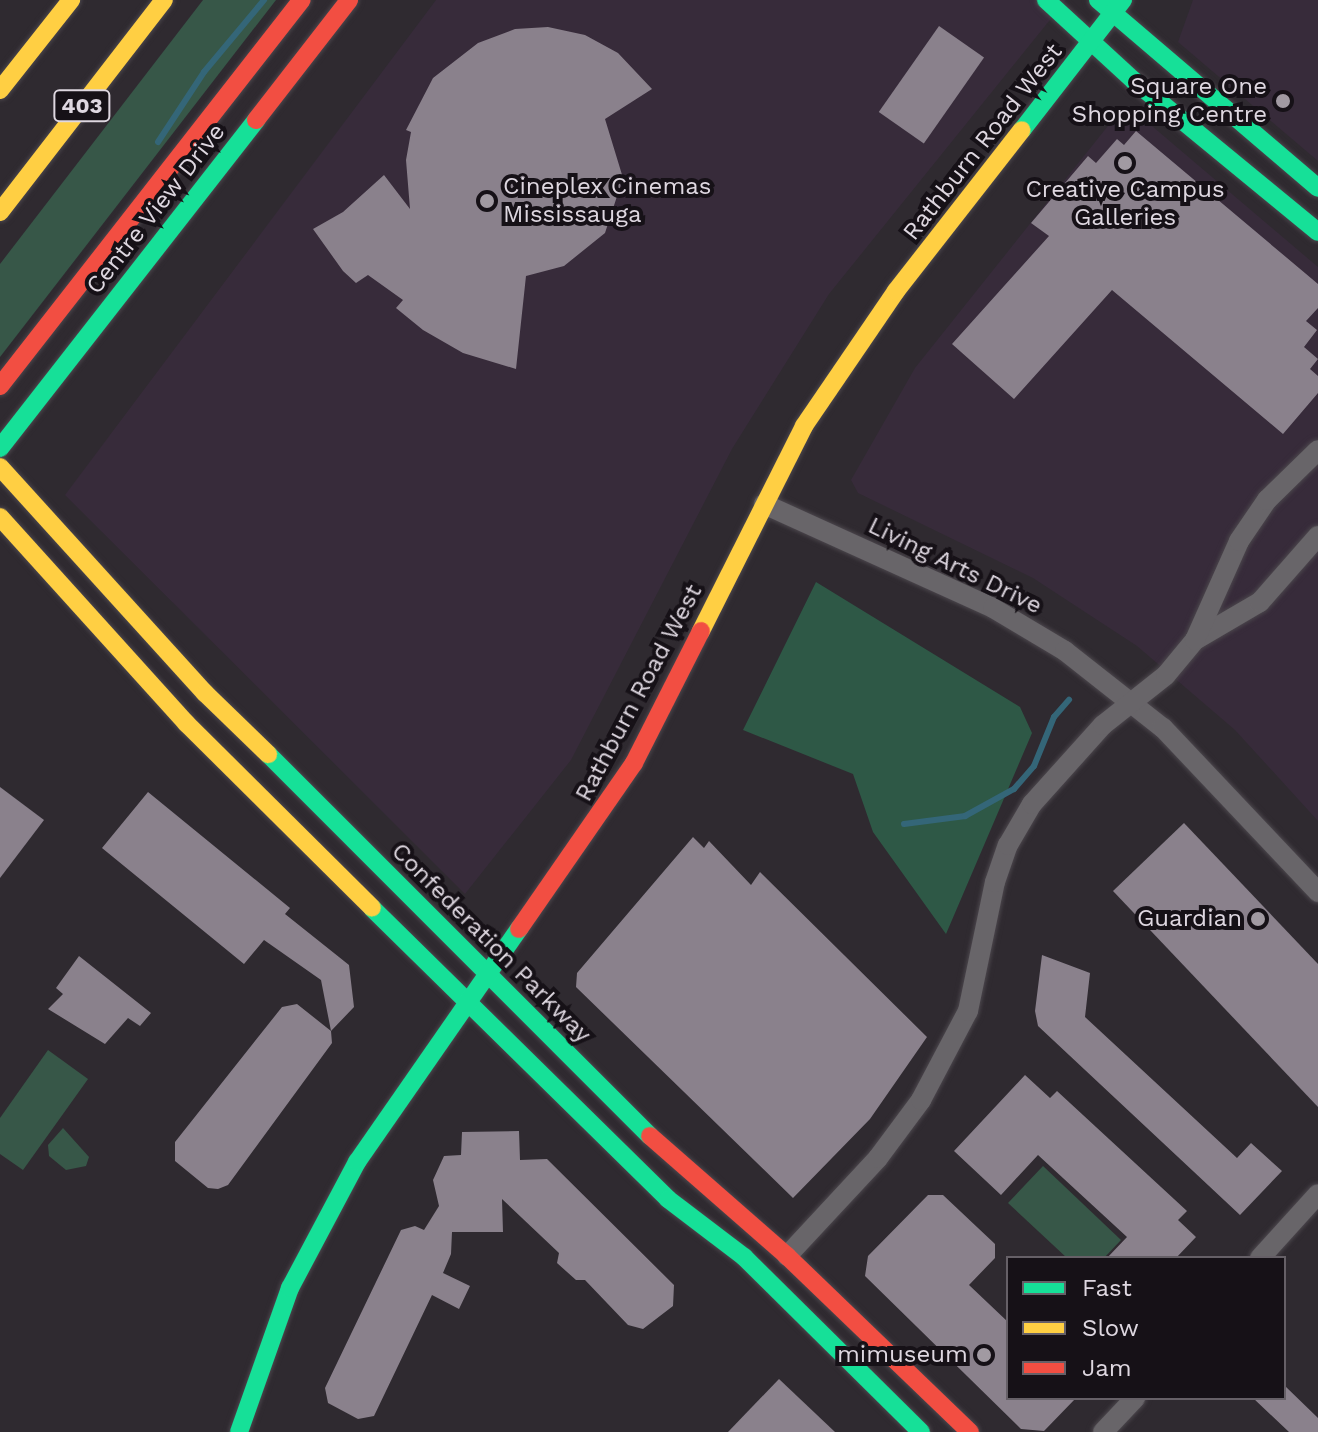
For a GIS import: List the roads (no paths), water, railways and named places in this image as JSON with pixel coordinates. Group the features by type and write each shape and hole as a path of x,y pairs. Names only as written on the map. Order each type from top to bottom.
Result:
{"main road":[{"path":"0,90 71,0"},
{"name":"403","path":"0,212 164,0"},
{"name":"Centre View Drive","path":"0,386 302,0"},
{"name":"Centre View Drive","path":"0,448 349,0"},
{"path":"1046,0 1091,42 1318,232"},
{"path":"1098,0 1118,7 1318,188"},
{"name":"Rathburn Road West","path":"239,1432 290,1288 357,1162 467,999 588,836 634,763 804,426 867,330 1118,7"},
{"name":"Confederation Parkway","path":"0,467 205,693 692,1177 787,1256 970,1432"},
{"path":"0,517 186,723 668,1199 744,1257 921,1432"}],"street":[{"path":"787,1256 878,1158 921,1100 968,1011 1008,845 1032,804 1103,725 1166,675 1195,640 1239,541 1267,500 1318,450"},
{"name":"Living Arts Drive","path":"764,504 993,608 1065,651 1131,701 1318,892"},
{"path":"1195,640 1260,602 1318,536"},
{"path":"1262,1256 1318,1194"},
{"path":"1103,1432 1133,1400"}],"waterway":[{"path":"158,142 204,72 264,0"},
{"path":"904,824 965,816 1014,789 1034,766 1054,717 1069,700"}],"place":[{"name":"Square One Shopping Centre","path":"1283,101"},
{"name":"Creative Campus Galleries","path":"1125,163"},
{"name":"Cineplex Cinemas Mississauga","path":"487,201"},
{"name":"Guardian","path":"1258,919"},
{"name":"mimuseum","path":"984,1355"}]}
